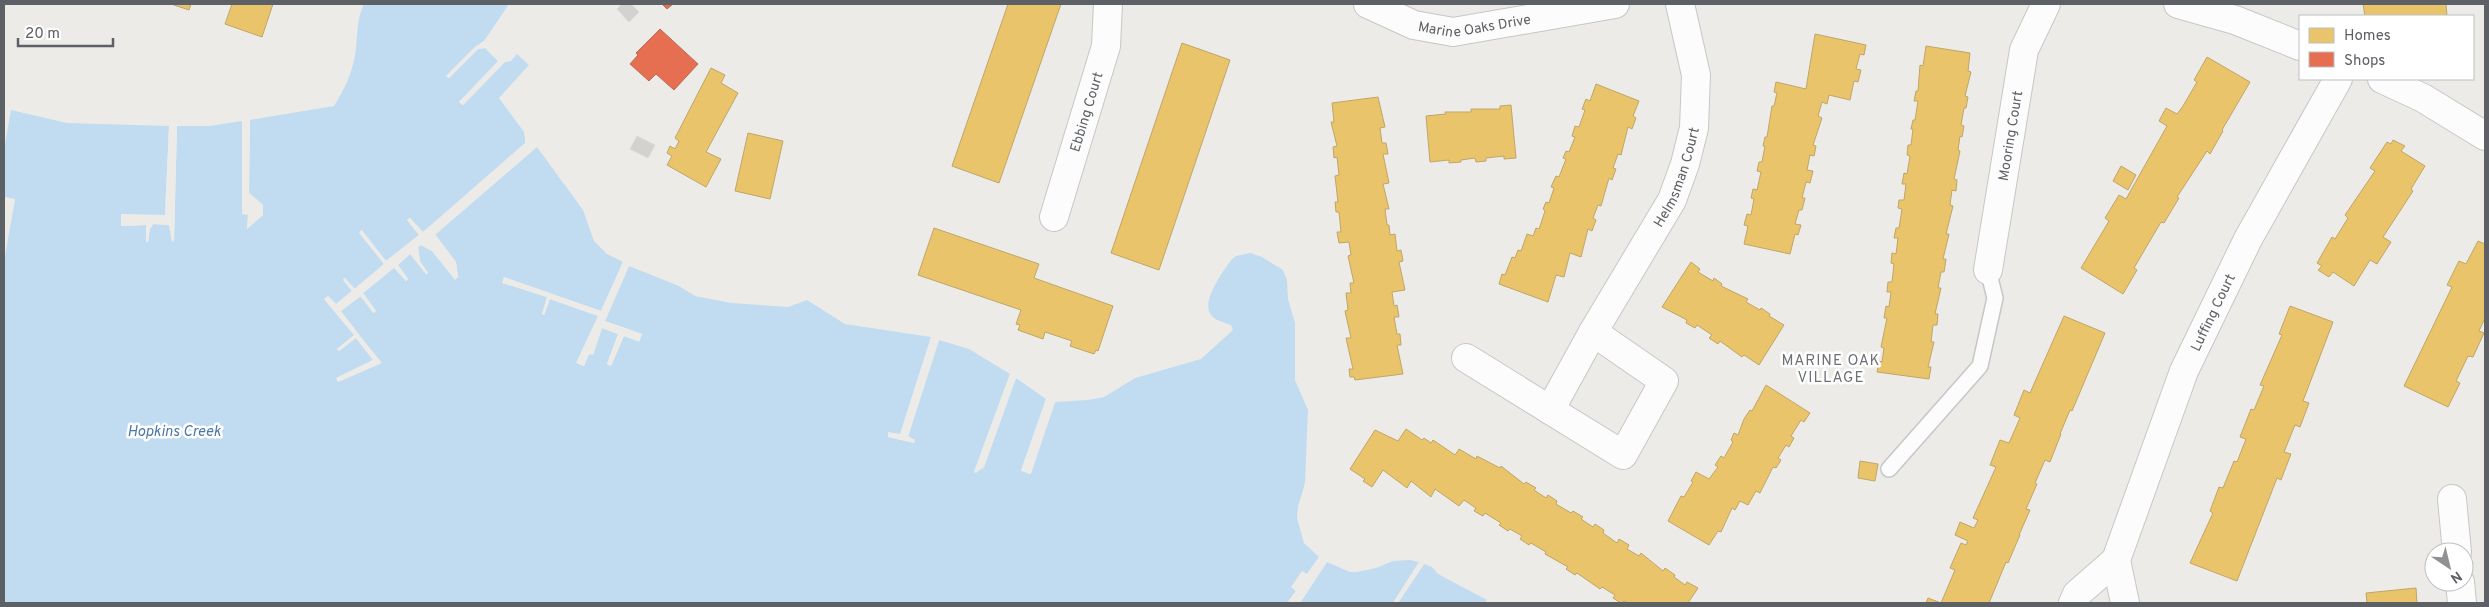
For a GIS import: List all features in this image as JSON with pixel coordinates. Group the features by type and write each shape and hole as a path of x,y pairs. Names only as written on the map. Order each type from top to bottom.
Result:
{"street":[{"name":"Ebbing Court","path":"1054,218 1106,46 1108,4"},
{"name":"Marine Oaks Drive","path":"1368,4 1414,25 1453,32 1614,4"},
{"name":"Helmsman Court","path":"1550,410 1593,332 1672,200 1686,164 1694,128 1696,75 1680,4"},
{"name":"Mooring Court","path":"1988,270 2024,50 2046,4"},
{"path":"2178,4 2235,20 2299,46"},
{"name":"Luffing Court","path":"2073,603 2076,594 2116,560 2184,371 2248,239 2337,80"},
{"path":"2384,80 2423,98 2485,136"},
{"path":"1466,358 1623,456 1664,381 1593,332"},
{"path":"2452,499 2456,542"},
{"path":"2116,560 2125,603"}],"lane":[{"path":"1890,469 1980,366 1995,298 1988,270"}],"water":[{"name":"Hopkins Creek","path":"364,4 509,4 484,41 475,47 446,76 449,78 478,49 485,48 499,61 459,102 463,105 505,62 511,61 517,54 529,65 499,98 524,132 526,144 423,232 410,218 407,220 419,235 386,261 362,231 359,233 384,264 354,289 345,278 343,280 352,291 336,304 328,296 324,299 354,335 337,349 339,351 356,338 373,360 337,378 338,382 381,363 341,311 361,296 373,313 376,311 363,293 395,267 406,281 408,279 398,265 410,254 426,274 428,273 420,261 418,247 421,245 432,251 455,279 458,277 456,262 435,235 537,147 583,210 594,241 607,254 623,262 601,311 504,277 503,283 547,297 542,314 544,315 550,299 598,316 577,363 584,366 589,354 593,354 602,328 618,334 607,364 611,366 624,336 639,341 642,334 605,321 629,266 679,286 695,296 731,303 788,307 807,300 845,324 931,337 900,435 888,437 914,443 908,437 939,340 969,349 1010,374 974,472 984,467 1016,378 1046,399 1021,470 1030,474 1055,402 1104,397 1135,378 1201,359 1233,330 1231,325 1219,321 1209,311 1208,304 1213,288 1231,260 1236,256 1250,253 1262,257 1283,270 1287,280 1288,299 1295,323 1295,380 1308,410 1305,483 1297,518 1304,543 1319,557 1307,574 1303,572 1292,587 1296,591 1287,603 4,603 4,255 15,199 4,197 4,150 11,110 67,123 169,126 165,215 121,215 121,226 146,225 146,242 148,242 150,229 153,224 169,225 172,241 174,241 177,126 209,126 242,121 242,214 248,214 247,229 263,215 263,205 249,193 250,120 334,106 352,69 358,22"},
{"path":"1410,560 1419,562 1393,603 1300,603 1327,562 1350,572 1357,572 1376,568 1393,561"},
{"path":"1424,564 1432,567 1438,574 1487,600 1485,603 1398,603"}],"pier":[{"path":"484,41 486,43 481,46 487,46 501,60 501,63 503,60 505,62 463,105 459,102 498,61 485,48 478,49 449,78 446,76 475,47"},
{"path":"513,86 502,98 526,130 527,145 337,306 334,306 327,299 338,312 409,252 412,252 417,258 415,246 421,243 433,249 456,276 453,263 433,233 536,145 539,146 567,184 538,146 435,234 456,262 458,277 455,280 432,251 421,245 418,247 420,261 428,273 426,274 410,254 398,265 408,279 406,281 394,268 363,293 376,311 374,313 360,296 341,311 382,363 338,382 336,378 373,360 356,338 339,351 337,349 354,335 324,299 328,296 336,304 352,291 343,279 345,278 355,289 384,264 359,232 362,230 386,261 419,235 407,220 410,218 423,232 525,143 525,129 500,99"},
{"path":"245,120 245,212 250,213 250,223 261,214 261,206 247,193 247,120 250,120 249,193 263,205 263,215 247,229 248,215 242,214 242,121"},
{"path":"169,126 171,126 167,216 124,217 123,223 146,222 148,227 153,222 170,222 172,225 174,126 177,126 174,242 172,241 169,225 153,224 150,229 148,242 146,242 146,225 121,226 121,214 165,215"},
{"path":"4,197 15,199 5,256 4,246 12,201 4,199"},
{"path":"623,262 625,264 602,313 549,295 601,315 580,362 582,363 587,352 591,352 601,325 621,333 614,352 622,334 638,338 639,335 602,321 627,265 629,266 605,321 642,334 639,342 624,336 611,366 607,364 618,334 602,328 593,355 589,354 584,366 576,363 598,316 550,299 544,315 542,314 547,297 502,283 504,277 601,311"},
{"path":"931,337 934,338 900,437 906,439 905,436 936,339 939,340 908,436 915,440 914,443 888,437 888,432 900,434"},
{"path":"1010,374 1012,375 978,469 982,466 1014,376 1016,378 984,467 976,473 974,472"},
{"path":"1046,399 1048,400 1024,469 1029,471 1052,401 1055,402 1031,474 1021,471"},
{"path":"1319,557 1322,559 1309,576 1303,575 1295,587 1298,592 1290,603 1287,603 1296,591 1291,587 1302,571 1307,574"},
{"path":"1325,561 1327,562 1300,603 1297,603"},
{"path":"1419,562 1421,563 1403,592 1422,563 1424,564 1398,603 1393,603"}],"building: Homes":[{"path":"171,4 191,4 189,10"},
{"path":"232,4 273,4 262,37 225,24"},
{"path":"1008,4 1061,4 999,183 952,166"},
{"path":"2363,4 2446,4 2447,15 2365,15"},
{"path":"1815,34 1866,45 1864,55 1860,54 1856,69 1861,70 1858,82 1854,81 1850,100 1829,95 1827,104 1822,102 1818,116 1822,118 1813,145 1816,146 1814,156 1810,155 1807,170 1813,171 1810,183 1806,182 1802,198 1805,198 1802,210 1799,210 1795,224 1801,225 1798,235 1795,234 1790,254 1744,244 1748,226 1744,225 1747,214 1751,215 1754,199 1751,198 1753,189 1757,190 1761,172 1757,171 1759,162 1762,162 1765,146 1763,146 1765,137 1767,137 1772,106 1774,106 1777,93 1774,92 1776,82 1806,89"},
{"path":"1182,43 1230,60 1159,270 1111,253"},
{"path":"1926,46 1970,53 1968,71 1971,72 1965,96 1968,97 1961,125 1964,126 1962,137 1960,136 1958,150 1960,151 1954,179 1957,180 1956,191 1952,190 1950,205 1953,206 1946,234 1949,234 1943,259 1946,259 1944,272 1941,272 1938,288 1941,288 1935,314 1938,314 1937,325 1933,325 1931,342 1934,342 1928,367 1931,367 1929,379 1877,372 1879,361 1882,362 1884,348 1881,347 1887,318 1884,318 1886,306 1889,307 1891,292 1887,292 1888,282 1892,282 1894,264 1891,263 1892,253 1896,254 1898,238 1894,238 1896,228 1899,228 1902,209 1898,208 1899,200 1904,200 1906,184 1902,184 1904,173 1907,174 1910,156 1907,155 1908,145 1911,145 1913,129 1911,129 1913,120 1915,120 1918,101 1914,101 1916,91 1918,91 1920,65 1923,66"},
{"path":"2207,57 2250,82 2210,154 2207,151 2177,197 2179,198 2164,223 2161,222 2134,268 2137,270 2123,294 2081,268 2109,221 2105,218 2119,195 2126,199 2167,126 2159,121 2166,108 2177,114 2197,82 2194,80"},
{"path":"711,68 725,75 721,83 738,93 706,152 721,159 706,187 667,165 672,156 667,153 670,146 675,149 679,141 675,138"},
{"path":"1596,84 1639,101 1633,116 1636,118 1632,129 1628,127 1621,155 1618,154 1613,168 1616,169 1612,180 1609,178 1601,206 1598,205 1593,218 1596,220 1592,231 1588,229 1581,257 1570,253 1564,277 1556,275 1548,302 1499,284 1502,274 1505,275 1512,257 1515,258 1518,250 1521,251 1527,234 1533,236 1536,228 1539,229 1545,211 1543,209 1546,202 1549,203 1554,188 1551,187 1556,176 1559,177 1566,159 1563,158 1566,151 1569,152 1575,137 1572,136 1575,126 1579,127 1585,110 1582,109 1586,99 1590,101"},
{"path":"1378,97 1385,127 1380,128 1382,143 1386,143 1388,154 1383,154 1389,183 1383,184 1389,209 1385,209 1387,225 1389,225 1390,235 1395,234 1397,251 1401,250 1403,261 1399,262 1405,290 1392,292 1394,306 1397,305 1399,317 1394,317 1397,334 1400,334 1401,345 1397,345 1403,374 1355,380 1354,377 1350,377 1349,369 1353,369 1346,338 1351,338 1345,311 1348,310 1346,293 1351,293 1350,283 1354,283 1348,256 1351,255 1349,242 1339,243 1337,232 1341,232 1339,212 1336,212 1335,202 1338,202 1335,176 1339,175 1337,157 1334,158 1333,147 1337,146 1331,122 1334,122 1332,103"},
{"path":"1511,105 1516,158 1504,159 1504,156 1486,158 1486,161 1476,162 1475,158 1461,160 1461,162 1449,163 1449,160 1430,162 1426,116 1446,114 1445,112 1471,112 1471,109 1500,109 1500,106"},
{"path":"748,133 783,141 770,199 735,191"},
{"path":"2393,140 2405,146 2401,151 2425,166 2411,189 2413,191 2383,237 2391,242 2377,264 2370,260 2354,286 2333,272 2329,277 2318,270 2322,266 2317,263 2332,237 2335,239 2348,218 2345,215 2375,171 2370,168 2387,142 2391,144"},
{"path":"2121,166 2136,175 2128,190 2113,181"},
{"path":"934,228 1039,264 1034,278 1113,306 1098,351 1096,350 1094,354 1070,346 1072,341 1045,332 1043,339 1018,330 1020,325 1016,324 1021,310 918,275"},
{"path":"2478,241 2485,244 2485,318 2479,331 2484,333 2473,357 2468,356 2456,381 2460,383 2448,407 2404,386 2452,287 2447,285 2459,261 2466,264"},
{"path":"1691,262 1700,269 1698,272 1713,281 1714,278 1722,284 1721,286 1748,299 1746,302 1760,310 1761,308 1770,314 1769,316 1784,325 1759,365 1744,355 1742,357 1720,341 1718,344 1709,338 1712,335 1697,325 1695,328 1686,323 1687,320 1662,307"},
{"path":"2290,306 2333,322 2303,401 2309,403 2300,427 2295,425 2284,452 2291,454 2281,480 2277,478 2237,581 2190,563 2213,513 2210,511 2219,487 2223,488 2234,461 2237,462 2246,439 2240,437 2251,409 2254,410 2264,386 2260,385 2282,335 2279,334"},
{"path":"2064,316 2105,333 2072,411 2070,410 2050,462 2045,460 2035,483 2037,484 2026,509 2030,510 1989,603 1941,603 1955,570 1950,568 1961,543 1966,545 1968,541 1955,535 1960,522 1974,528 1978,520 1973,518 1996,467 1990,465 2000,440 2009,443 2020,418 2014,415 2024,390 2030,393"},
{"path":"1766,385 1810,413 1804,422 1801,420 1791,436 1794,438 1789,447 1786,445 1778,458 1781,460 1776,468 1773,467 1760,493 1756,491 1748,505 1740,501 1735,510 1732,508 1721,532 1718,531 1709,545 1668,521 1681,496 1684,497 1693,482 1691,481 1696,472 1709,479 1718,467 1715,465 1721,456 1724,458 1733,442 1731,440 1734,433 1738,435 1744,419 1750,410 1752,411"},
{"path":"1406,429 1422,440 1424,438 1431,443 1433,440 1455,455 1459,449 1476,459 1477,456 1500,468 1501,466 1524,484 1526,482 1536,488 1534,490 1546,498 1548,495 1557,501 1556,504 1571,513 1573,511 1583,517 1581,519 1593,527 1595,524 1604,530 1603,533 1617,543 1619,539 1629,545 1627,549 1639,556 1641,553 1663,571 1665,568 1675,575 1674,577 1685,585 1687,582 1698,588 1688,603 1628,603 1624,601 1621,603 1613,598 1615,595 1602,587 1600,589 1577,573 1575,575 1566,569 1568,567 1545,554 1546,552 1520,539 1522,536 1510,529 1508,531 1499,525 1501,523 1485,513 1483,516 1474,511 1476,508 1464,500 1459,506 1435,489 1431,497 1411,481 1407,488 1383,470 1372,487 1363,481 1365,479 1350,469 1375,430 1398,441"},
{"path":"1860,461 1878,464 1875,481 1858,478"},
{"path":"2416,588 2417,603 2367,603 2366,593"},
{"path":"1928,598 1941,603 1926,603"}],"building: Shops":[{"path":"662,4 673,4 667,9"},
{"path":"660,29 698,64 674,90 656,74 649,81 630,64 638,55 636,53"}],"building: Other":[{"path":"622,4 631,4 639,12 629,22 617,9"},
{"path":"637,136 655,145 648,158 630,149"}],"district":[{"name":"MARINE OAK VILLAGE","path":"1831,368"}]}
